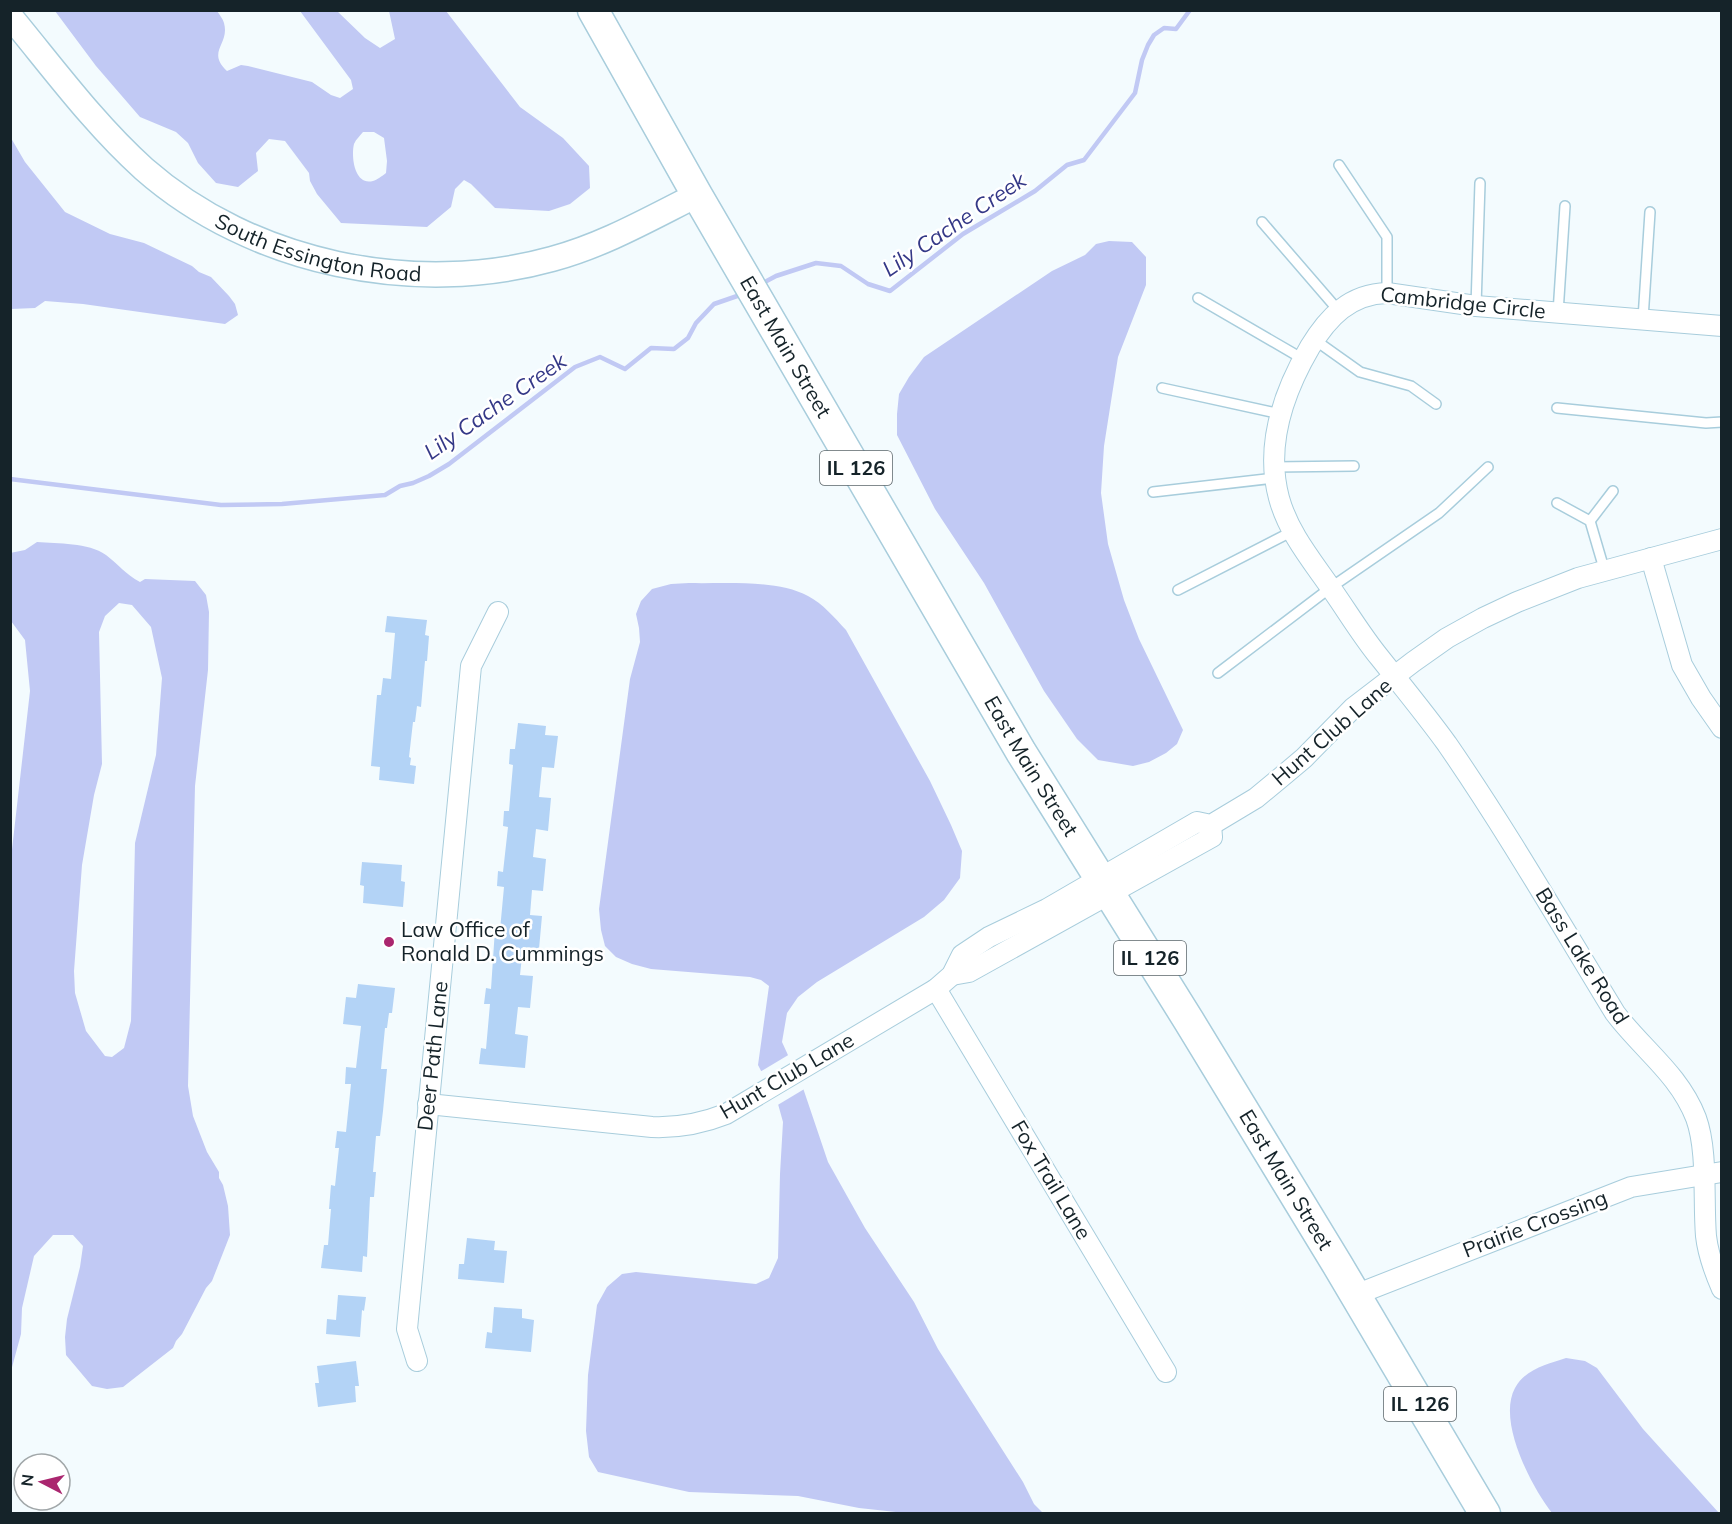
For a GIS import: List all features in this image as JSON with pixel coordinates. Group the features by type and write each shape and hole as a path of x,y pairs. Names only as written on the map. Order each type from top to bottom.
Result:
{"main road":[{"name":"East Main Street","path":"593,10 697,195 999,715 1273,1159 1485,1514"}],"street":[{"name":"South Essington Road","path":"10,16 85,108 126,152 171,190 208,214 258,239 319,260 413,275 450,275 513,268 552,260 625,233 697,195"},
{"name":"Cambridge Circle","path":"1395,676 1354,623 1293,531 1285,516 1275,472 1274,453 1281,414 1294,378 1315,340 1338,310 1373,293 1387,293 1476,306 1722,326"},
{"name":"Hunt Club Lane","path":"428,1104 669,1128 710,1120 754,1098 936,989 952,975 969,972 1105,886 1212,837 1211,825 1256,798 1304,758 1353,708 1447,638 1483,618 1547,589 1578,578 1722,539"},
{"path":"1651,558 1682,665 1722,728"},
{"name":"Deer Path Lane","path":"417,1361 407,1329 471,666 498,612"},
{"name":"Bass Lake Road","path":"1395,676 1446,744 1487,805 1615,1013 1679,1086 1696,1120 1702,1147 1712,1173 1706,1239 1714,1271 1722,1289"},
{"name":"Fox Trail Lane","path":"936,989 1167,1372"},
{"name":"Prairie Crossing","path":"1354,1295 1612,1193 1631,1187 1712,1173"}],"lane":[{"path":"1339,165 1387,237 1387,293"},
{"path":"1476,306 1480,183"},
{"path":"1558,313 1565,206"},
{"path":"1643,319 1650,212"},
{"path":"1262,222 1338,310"},
{"path":"1198,298 1303,359"},
{"path":"1315,340 1360,372 1411,386 1436,404"},
{"path":"1161,388 1281,414"},
{"path":"1557,408 1706,423 1722,422"},
{"path":"1153,492 1275,472 1354,466"},
{"path":"1218,673 1330,588 1439,513 1488,467"},
{"path":"1590,521 1613,491"},
{"path":"1557,503 1590,521 1605,572"},
{"path":"1178,590 1293,531"}],"water":[{"path":"55,11 217,11 223,21 225,31 218,53 221,64 227,71 241,65 248,66 312,82 331,95 340,98 353,89 351,80 300,11 337,11 365,38 380,48 395,39 389,11 446,11 520,107 563,138 589,166 590,188 570,204 549,211 495,208 464,180 455,189 451,207 427,227 341,223 317,194 310,181 309,173 285,141 269,139 256,153 258,171 238,187 216,183 198,163 188,143 176,132 140,117 96,66","holes":["363,132 374,132 384,138 386,173 375,180 367,181 362,179 355,169 353,149 355,142"]},
{"path":"11,138 25,162 65,212 110,234 144,243 211,277 235,304 238,315 225,324 83,304 45,301 35,308 11,309"},
{"path":"1109,241 1132,242 1146,257 1146,285 1118,357 1104,446 1101,493 1108,544 1124,600 1139,639 1183,730 1177,744 1166,753 1149,762 1133,766 1098,760 1077,739 1044,691 984,583 935,509 897,435 899,394 924,357 1052,271 1085,255 1096,244"},
{"path":"37,542 82,546 106,555 140,582 145,579 195,581 206,595 209,612 208,670 195,786 188,1086 193,1116 223,1185 228,1206 230,1235 212,1281 173,1348 123,1387 107,1389 92,1386 66,1355 67,1319 83,1246 73,1235 53,1235 34,1256 22,1308 21,1334 11,1371 10,867 30,691 25,640 11,621 10,553 25,550","holes":["119,603 132,605 151,627 162,678 156,755 135,843 131,1021 124,1048 112,1057 105,1056 86,1031 75,993 74,971 82,865 94,795 102,764 99,632 105,616"]},
{"path":"671,584 781,587 808,596 828,611 846,630 930,781 962,851 960,878 944,900 924,917 817,982 798,997 787,1013 782,1042 803,1088 828,1162 865,1228 914,1302 938,1349 1023,1482 1034,1504 1043,1513 905,1513 859,1508 798,1496 689,1492 598,1472 589,1457 586,1431 588,1375 597,1305 607,1287 622,1274 636,1272 756,1284 769,1278 778,1258 783,1122 778,1104 758,1065 769,986 761,980 750,977 651,969 632,964 616,957 605,946 601,930 599,909 630,679 640,642 636,614 641,601 652,589"},
{"path":"1566,1358 1585,1361 1597,1368 1643,1429 1719,1513 1552,1513 1535,1487 1519,1453 1510,1418 1511,1402 1515,1388 1525,1376 1538,1368"}],"pier":[{"path":"790,1054 806,1088 776,1106 758,1073"}],"building":[{"path":"387,616 427,620 425,635 429,636 421,707 417,706 415,722 413,722 409,757 411,758 410,765 416,766 414,784 379,780 380,767 371,766 377,695 381,695 383,678 391,679 395,633 385,632"},
{"path":"518,723 546,726 545,735 558,736 554,768 542,767 539,797 551,798 548,831 536,829 533,857 546,859 543,891 532,890 530,915 542,916 539,949 523,947 520,975 533,976 530,1008 518,1007 515,1034 528,1036 525,1068 479,1064 481,1048 486,1049 490,1004 484,1004 486,988 491,989 495,929 500,930 504,887 497,886 498,871 503,872 508,827 503,826 504,811 509,811 513,765 509,764 510,749 515,749"},
{"path":"362,862 402,865 401,881 405,882 403,907 363,903 364,886 360,885"},
{"path":"358,984 395,988 392,1013 389,1013 387,1028 385,1028 381,1069 387,1069 380,1136 376,1136 373,1172 376,1172 374,1197 370,1197 367,1257 363,1256 362,1272 321,1268 324,1245 328,1245 331,1185 335,1186 339,1148 335,1148 337,1131 346,1132 351,1084 345,1084 346,1067 356,1068 361,1026 343,1024 346,997 356,998"},
{"path":"467,1238 495,1241 494,1250 507,1251 504,1283 458,1279 459,1264 464,1264"},
{"path":"338,1295 366,1297 364,1311 362,1310 360,1337 326,1334 327,1319 336,1320"},
{"path":"494,1307 522,1309 522,1318 534,1320 531,1352 485,1348 487,1332 492,1333"},
{"path":"356,1361 359,1386 355,1386 356,1402 318,1407 315,1383 319,1383 317,1366"}],"waterway":[{"name":"Lily Cache Creek","path":"761,284 776,276 816,263 841,266 868,284 890,291 963,234 1035,191 1067,165 1084,160 1135,93 1142,60 1154,35 1164,28 1176,29 1190,10"},
{"name":"Lily Cache Creek","path":"10,479 221,505 282,504 385,495 400,486 429,476 449,464 575,367 600,357 625,369 651,348 674,349 688,338 696,323 714,304 743,294"}],"place":[{"name":"Law Office of Ronald D. Cummings","path":"389,942"}]}
